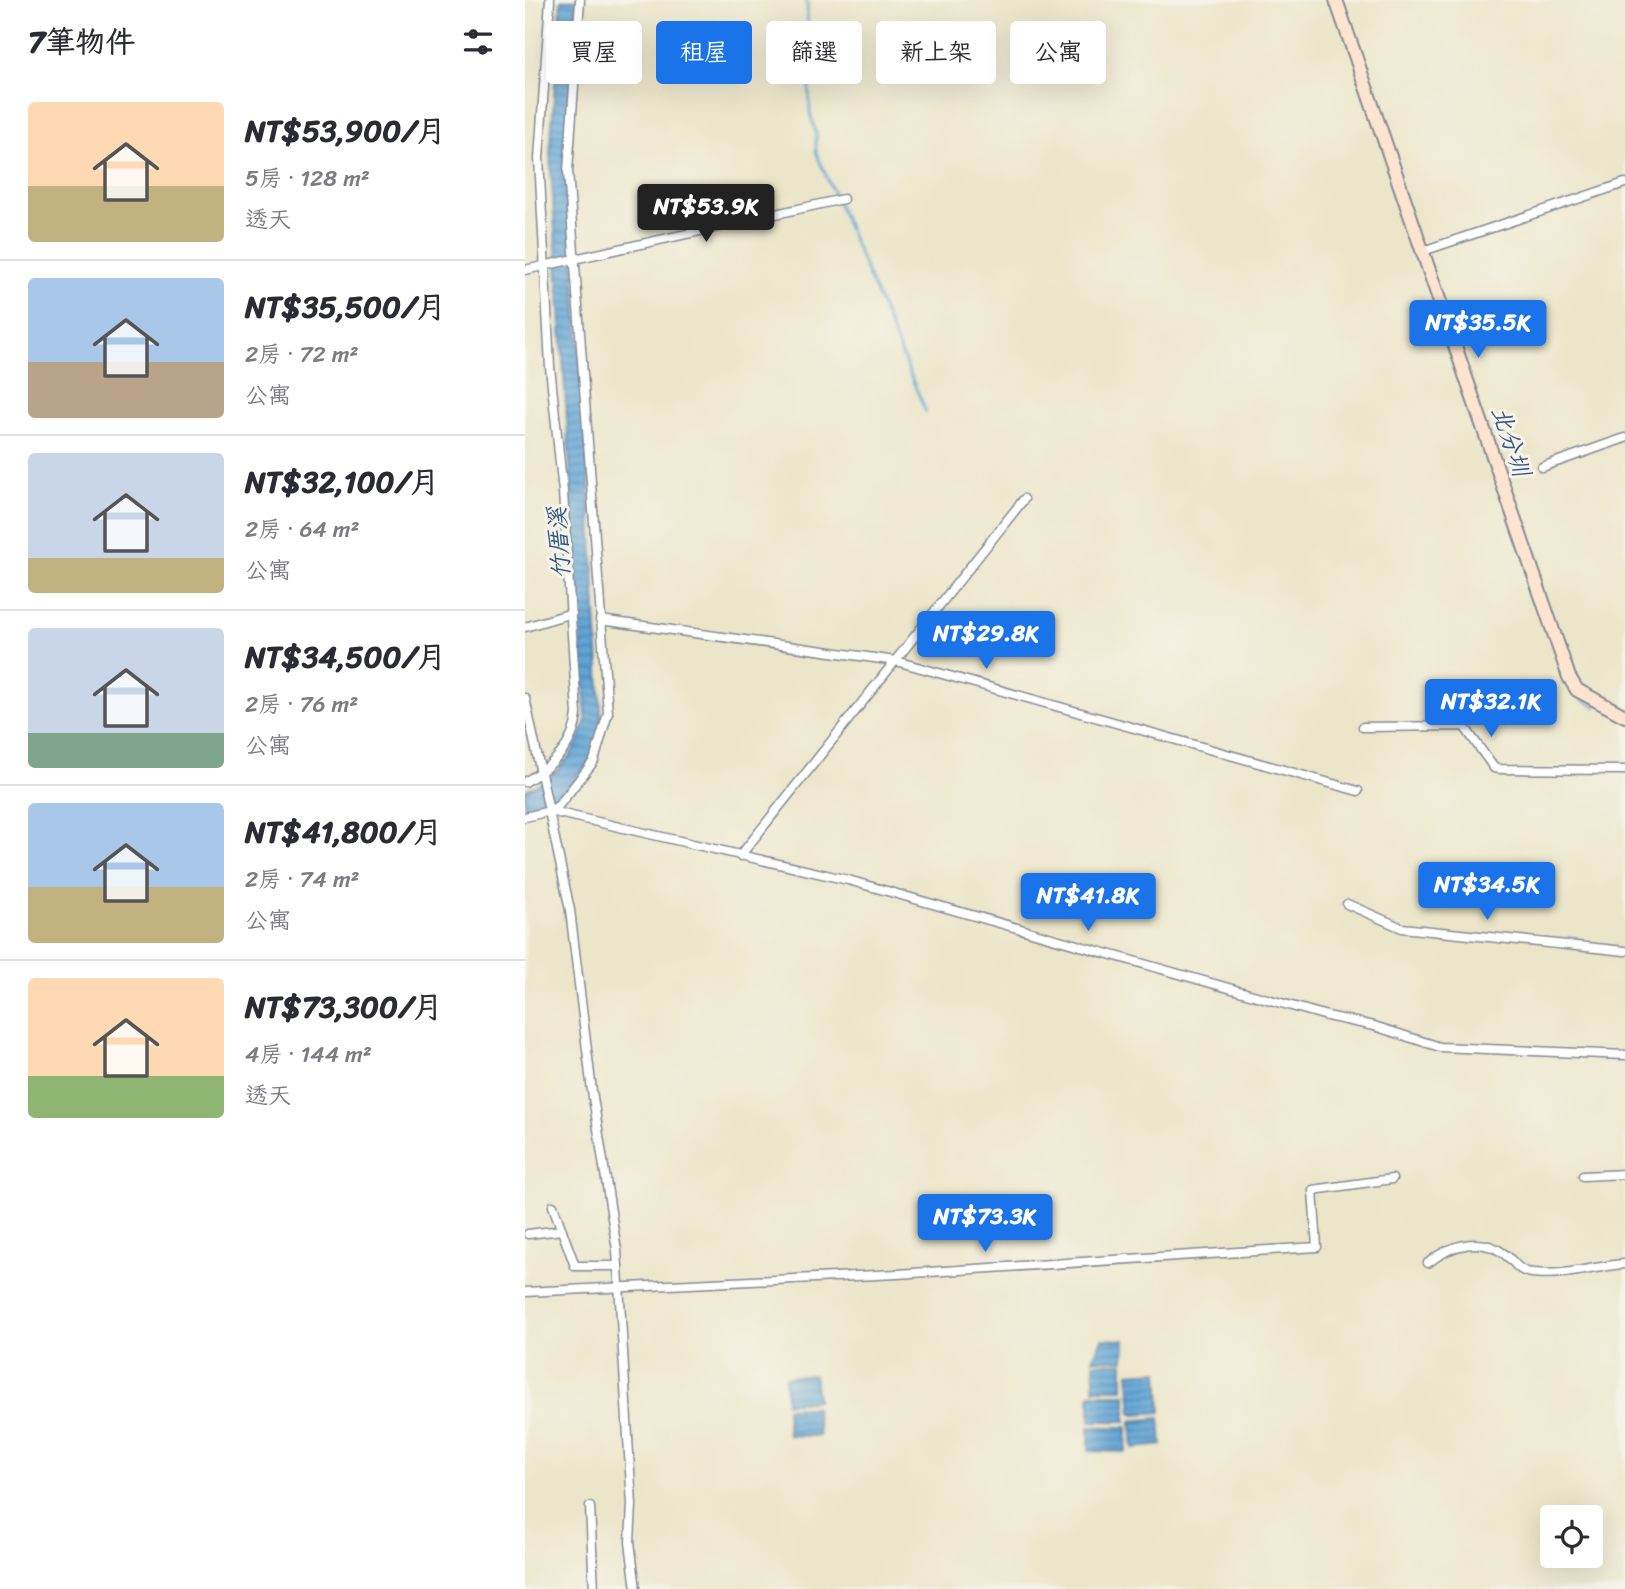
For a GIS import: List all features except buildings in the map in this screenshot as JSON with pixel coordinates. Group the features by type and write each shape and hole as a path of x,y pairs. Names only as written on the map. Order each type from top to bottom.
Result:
{"street":[{"path":"525,782 541,772 562,752 576,721 572,613 544,266 539,159 550,0"},
{"path":"525,817 550,811 559,805 594,761 608,713 568,171 580,0"},
{"path":"1336,0 1427,249 1507,480 1569,677 1577,690 1625,716"},
{"path":"1427,249 1625,183"},
{"path":"525,270 842,199"},
{"path":"1542,467 1625,438"},
{"path":"740,856 1024,499"},
{"path":"525,627 572,613"},
{"path":"600,620 895,662 1358,791"},
{"path":"525,698 570,910 618,1266 632,1505 630,1542 636,1589"},
{"path":"1363,727 1464,726 1494,768 1499,769 1625,770"},
{"path":"550,811 848,880 1327,1016 1374,1026 1423,1044 1625,1055"},
{"path":"1346,904 1402,928 1625,951"},
{"path":"1583,1176 1625,1174"},
{"path":"525,1292 1317,1247 1313,1190 1392,1179"},
{"path":"553,1206 575,1266 618,1266"},
{"path":"528,1234 562,1230"},
{"path":"1428,1263 1441,1252 1458,1245 1477,1244 1502,1252 1519,1270 1529,1273 1564,1274 1625,1264"},
{"path":"590,1507 594,1589"}],"water":[{"path":"561,0 577,0 576,21 559,21"},
{"path":"555,84 574,84 569,193 590,493 602,727 591,761 554,802 525,810 525,790 537,785 565,763 586,720 550,153"},
{"path":"1102,1339 1125,1340 1124,1360 1093,1359"},
{"path":"1094,1363 1123,1363 1123,1389 1094,1389"},
{"path":"1159,1371 1161,1412 1132,1414 1129,1373"},
{"path":"814,1375 817,1400 786,1403 785,1377"},
{"path":"1090,1394 1126,1394 1126,1421 1090,1421"},
{"path":"815,1407 819,1436 788,1435 786,1408"},
{"path":"1160,1418 1162,1445 1133,1448 1131,1421"},
{"path":"1089,1427 1127,1427 1126,1452 1089,1451"}],"waterway":[{"path":"807,0 810,113 816,133 816,152 926,412"},
{"path":"1583,700 1596,707"}],"water label":[{"name":"北分圳","path":"1511,441"},
{"name":"竹厝溪","path":"559,543"}]}
